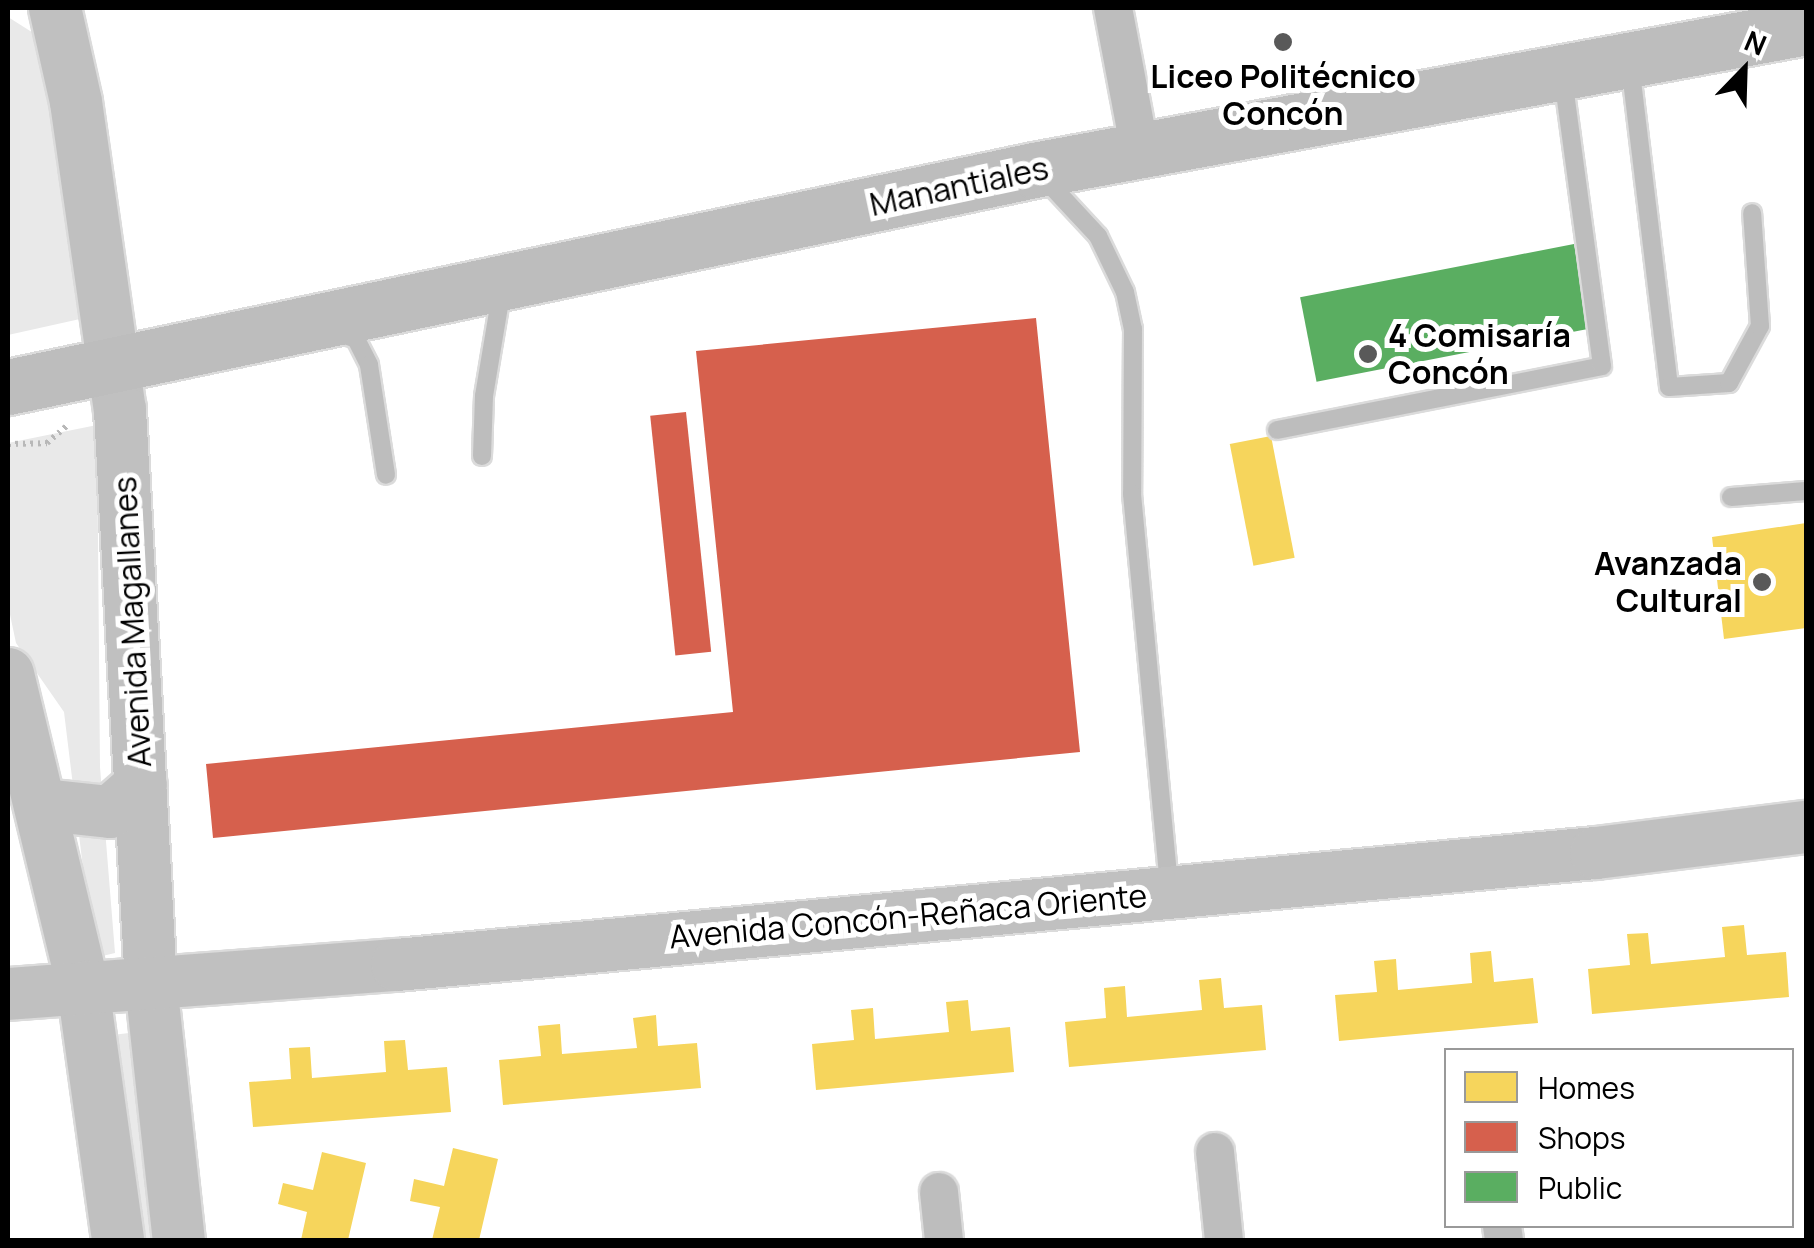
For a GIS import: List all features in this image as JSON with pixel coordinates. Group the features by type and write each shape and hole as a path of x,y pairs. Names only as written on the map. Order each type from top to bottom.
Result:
{"main road":[{"name":"Manantiales","path":"8,387 117,387 312,323 1034,170 1806,27"}],"street":[{"name":"Avenida Magallanes","path":"55,8 117,387 151,984 180,1240"},
{"path":"1113,8 1140,151"},
{"path":"8,674 35,806 83,987 118,1240"},
{"path":"35,806 110,812 140,786"},
{"name":"Avenida Concón-Reñaca Oriente","path":"8,994 1170,893 1806,827"},
{"path":"1216,1152 1224,1240"},
{"path":"939,1192 944,1240"}],"lane":[{"path":"1629,60 1668,388 1729,382 1760,326 1752,212"},
{"path":"1277,430 1602,366 1562,72"},
{"path":"1034,170 1098,236 1124,292 1133,329 1132,494 1170,893"},
{"path":"482,456 484,396 502,283"},
{"path":"312,323 356,339 369,365 386,475"},
{"path":"1731,497 1806,490"}],"path":[{"path":"8,444 47,443 117,387"}],"shaded area":[{"path":"8,17 46,41 89,317 8,335"},
{"path":"97,425 100,767 115,953 94,958 64,712 16,643 8,605 8,443"},
{"path":"129,1033 154,1239 133,1240 108,1036"}],"building: Homes":[{"path":"1271,436 1295,558 1253,566 1230,444"},
{"name":"Avanzada Cultural","path":"1806,523 1806,628 1724,639 1712,537"},
{"path":"1744,925 1747,955 1786,952 1789,997 1592,1014 1588,969 1630,965 1627,934 1648,933 1651,964 1725,957 1722,927"},
{"path":"1491,951 1494,982 1533,978 1538,1023 1339,1041 1335,995 1377,992 1374,961 1396,959 1398,990 1472,983 1470,953"},
{"path":"1221,978 1224,1008 1262,1005 1266,1050 1069,1067 1065,1022 1106,1018 1104,988 1125,986 1127,1017 1202,1010 1199,980"},
{"path":"968,1000 971,1031 1010,1027 1014,1072 816,1090 812,1044 854,1040 851,1010 873,1008 875,1039 949,1032 946,1002"},
{"path":"656,1015 658,1046 697,1043 701,1088 503,1105 499,1060 541,1056 538,1026 560,1024 562,1054 637,1048 633,1018"},
{"path":"405,1040 408,1070 447,1067 451,1112 253,1127 249,1082 291,1079 289,1048 310,1047 312,1078 386,1072 384,1041"},
{"path":"453,1148 498,1159 479,1240 432,1240 440,1207 410,1201 414,1179 444,1186"},
{"path":"322,1152 366,1163 348,1240 301,1240 307,1212 278,1204 283,1183 313,1190"}],"building: Shops":[{"path":"1036,318 1080,752 213,838 206,764 733,712 696,351"},
{"path":"686,412 711,652 675,655 650,416"}],"building: Public":[{"path":"1574,244 1590,328 1317,382 1300,297"}],"place":[{"name":"Liceo Politécnico Concón","path":"1283,42"},
{"name":"4 Comisaría Concón","path":"1368,354"},
{"name":"Avanzada Cultural","path":"1762,582"}]}
